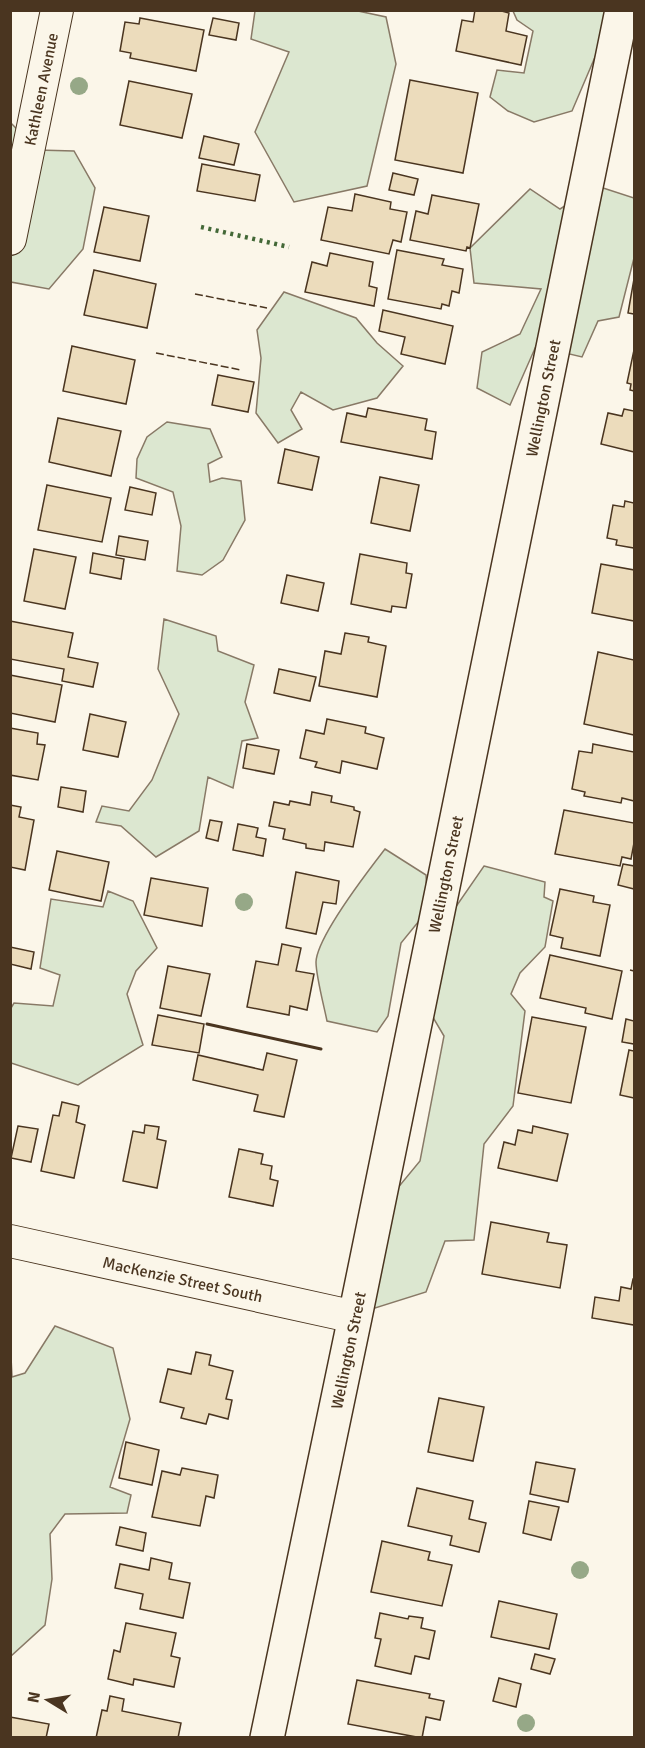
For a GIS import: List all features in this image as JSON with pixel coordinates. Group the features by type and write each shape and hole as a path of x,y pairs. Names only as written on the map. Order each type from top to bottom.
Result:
{"main road":[{"name":"Wellington Street","path":"267,1737 622,10"}],"street":[{"name":"Kathleen Avenue","path":"10,239 57,10"},
{"name":"MacKenzie Street South","path":"10,1241 355,1317"}],"green space":[{"path":"255,11 358,11 386,17 396,64 367,186 294,202 255,132 289,52 251,39"},
{"path":"513,11 634,11 634,37 607,29 572,111 534,122 508,111 490,97 497,70 524,73 533,31 517,20"},
{"path":"10,122 37,150 74,151 95,188 83,249 49,289 11,282"},
{"path":"597,186 634,198 634,258 619,317 598,321 582,357 536,346 510,405 477,388 482,352 520,334 541,289 474,283 470,248 530,189 560,209"},
{"path":"284,292 356,318 377,343 403,366 377,398 333,410 301,392 291,410 302,429 278,443 256,413 261,358 257,330"},
{"path":"167,422 210,429 222,457 208,464 210,482 222,478 241,481 245,520 223,560 202,575 177,571 181,526 173,492 136,478 137,459 147,437"},
{"path":"164,619 216,636 218,651 254,665 245,702 258,738 242,741 233,788 208,777 199,831 156,857 121,826 96,822 102,806 129,811 152,780 179,714 158,669"},
{"path":"385,849 426,875 428,910 401,943 388,1016 377,1032 327,1021 316,962 325,936 334,921"},
{"path":"484,866 545,882 544,897 553,901 545,947 520,973 511,994 525,1011 513,1106 484,1144 474,1240 445,1241 426,1292 372,1309 396,1190 420,1161 444,1036 431,1014 455,908"},
{"path":"108,891 133,901 157,948 136,971 127,994 143,1045 78,1085 11,1063 11,1008 14,1003 53,1006 60,975 40,968 51,899 103,907"},
{"path":"55,1326 113,1348 130,1419 110,1487 131,1495 127,1513 65,1514 50,1534 52,1579 45,1625 11,1656 11,1357 12,1377 25,1373"}],"building":[{"path":"475,10 498,10 509,13 506,31 527,36 521,65 456,51 462,20 473,22"},
{"path":"140,18 204,30 196,71 130,58 131,53 120,51 125,22 139,24"},
{"path":"213,18 239,23 236,40 209,35"},
{"path":"410,80 478,93 463,173 395,160"},
{"path":"129,81 192,94 182,138 120,125"},
{"path":"204,136 239,144 234,165 199,158"},
{"path":"202,164 260,175 255,201 197,191"},
{"path":"393,173 418,179 414,195 389,190"},
{"path":"355,194 391,202 390,209 407,212 401,242 393,240 389,254 321,240 328,207 352,211"},
{"path":"432,195 479,204 470,248 467,247 466,251 410,240 416,211 428,214"},
{"path":"104,207 149,216 140,261 94,252"},
{"path":"397,250 444,259 442,265 463,269 459,293 452,291 449,306 442,304 441,309 388,299"},
{"path":"330,253 373,262 369,286 377,288 374,306 305,292 312,262 327,266"},
{"path":"94,270 156,284 147,328 84,315"},
{"path":"634,279 634,314 628,313"},
{"path":"383,310 453,326 445,364 401,354 405,337 379,331"},
{"path":"72,346 135,360 126,404 63,391"},
{"path":"634,350 634,391 630,390 631,384 627,383"},
{"path":"218,375 254,382 248,412 212,405"},
{"path":"368,408 427,419 425,430 436,432 432,459 341,442 347,413 366,417"},
{"path":"624,409 634,411 634,452 601,444 608,413 622,416"},
{"path":"58,418 121,431 111,476 49,462"},
{"path":"285,449 319,457 312,490 278,483"},
{"path":"380,477 419,485 410,531 371,523"},
{"path":"47,485 111,498 102,542 38,530"},
{"path":"130,487 156,493 152,515 125,510"},
{"path":"625,501 634,503 634,548 616,545 617,540 607,538 613,505 624,507"},
{"path":"119,536 148,541 145,560 116,555"},
{"path":"34,549 76,557 65,609 24,601"},
{"path":"93,553 124,559 121,579 90,573"},
{"path":"360,554 407,563 406,573 412,574 406,608 392,606 391,612 351,604"},
{"path":"601,564 634,570 634,621 592,613"},
{"path":"287,575 324,583 318,611 281,603"},
{"path":"10,621 73,633 68,657 98,663 93,687 62,681 64,669 10,659"},
{"path":"345,633 369,637 368,642 386,646 377,697 319,686 325,651 341,654"},
{"path":"598,652 634,660 634,735 584,724"},
{"path":"279,669 316,677 310,701 274,693"},
{"path":"10,675 62,685 55,722 10,713"},
{"path":"90,714 126,722 118,757 83,750"},
{"path":"327,719 366,727 365,733 384,738 377,769 342,761 340,773 315,767 317,762 300,758 306,730 324,734"},
{"path":"10,728 38,733 37,744 45,745 38,780 10,775"},
{"path":"247,744 279,750 274,774 243,768"},
{"path":"593,744 634,752 634,801 622,798 621,803 584,796 585,792 572,789 579,751 592,753"},
{"path":"61,787 86,791 83,812 58,807"},
{"path":"312,792 332,796 331,802 354,807 354,810 360,812 353,847 325,842 324,851 306,848 306,844 283,839 285,829 269,826 274,802 289,805 290,801 310,805"},
{"path":"10,805 21,807 19,817 34,820 25,870 10,867"},
{"path":"564,810 634,823 631,859 622,857 620,866 555,854"},
{"path":"210,820 222,822 218,841 206,838"},
{"path":"238,824 258,828 256,837 266,839 263,856 233,850"},
{"path":"57,851 109,862 101,901 49,890"},
{"path":"623,864 634,866 634,889 618,885"},
{"path":"296,872 339,881 336,904 323,902 316,934 286,928"},
{"path":"151,878 208,888 202,926 144,915"},
{"path":"560,889 594,896 593,902 610,905 600,956 561,948 563,938 550,935"},
{"path":"282,944 301,948 296,971 314,974 307,1010 290,1006 289,1015 247,1007 256,961 278,965"},
{"path":"10,947 34,952 31,969 10,964"},
{"path":"550,955 622,971 612,1019 585,1013 586,1008 540,998"},
{"path":"168,966 210,974 201,1016 160,1008"},
{"path":"158,1015 204,1024 199,1053 152,1045"},
{"path":"532,1017 586,1027 571,1103 518,1093"},
{"path":"626,1019 634,1021 634,1044 622,1042"},
{"path":"629,1050 634,1051 634,1098 620,1095"},
{"path":"267,1053 297,1060 284,1117 254,1111 258,1095 193,1080 198,1055 263,1070"},
{"path":"62,1102 79,1106 76,1122 85,1125 74,1178 41,1171 53,1115 59,1116"},
{"path":"145,1125 159,1127 157,1139 166,1141 157,1188 123,1181 133,1131 144,1133"},
{"path":"18,1126 38,1129 31,1162 11,1158"},
{"path":"533,1126 568,1134 557,1181 498,1168 504,1142 515,1145 518,1130 532,1133"},
{"path":"239,1149 263,1154 261,1164 272,1166 270,1179 278,1181 273,1206 229,1197"},
{"path":"491,1222 549,1233 547,1242 567,1245 560,1288 482,1274"},
{"path":"633,1279 634,1325 592,1318 595,1297 619,1301 621,1287 631,1289"},
{"path":"196,1352 211,1355 209,1365 233,1371 226,1399 232,1400 228,1419 209,1414 206,1424 181,1418 184,1408 160,1402 168,1369 191,1374"},
{"path":"439,1398 484,1407 473,1461 428,1452"},
{"path":"126,1442 159,1450 152,1485 119,1478"},
{"path":"536,1462 575,1469 568,1502 530,1494"},
{"path":"182,1468 218,1475 214,1498 206,1496 200,1526 152,1517 162,1471 180,1475"},
{"path":"417,1488 473,1501 469,1519 486,1523 479,1552 450,1545 452,1536 408,1526"},
{"path":"529,1501 559,1507 551,1540 523,1533"},
{"path":"120,1527 146,1533 143,1551 116,1545"},
{"path":"382,1541 430,1552 428,1560 452,1565 442,1606 371,1592"},
{"path":"151,1558 172,1563 169,1579 190,1583 183,1618 140,1609 143,1594 115,1588 120,1564 149,1570"},
{"path":"499,1601 557,1614 549,1649 491,1637"},
{"path":"380,1613 408,1619 409,1616 423,1618 421,1628 435,1631 429,1659 415,1656 411,1674 375,1666 381,1639 375,1638"},
{"path":"126,1623 176,1633 171,1656 180,1658 174,1687 134,1679 133,1685 108,1679 114,1650 120,1652"},
{"path":"535,1654 555,1659 550,1674 531,1669"},
{"path":"499,1678 521,1684 516,1707 493,1701"},
{"path":"357,1680 430,1694 429,1698 444,1701 440,1720 426,1717 422,1738 348,1724"},
{"path":"110,1696 124,1699 122,1711 181,1723 178,1738 96,1738 102,1710 107,1711"},
{"path":"10,1717 49,1724 46,1738 10,1738"}],"hedge":[{"path":"201,227 289,247"}],"fence":[{"path":"195,294 267,308"},
{"path":"156,353 241,370"},
{"path":"630,970 634,971"}],"wall":[{"path":"207,1024 321,1049"}]}
